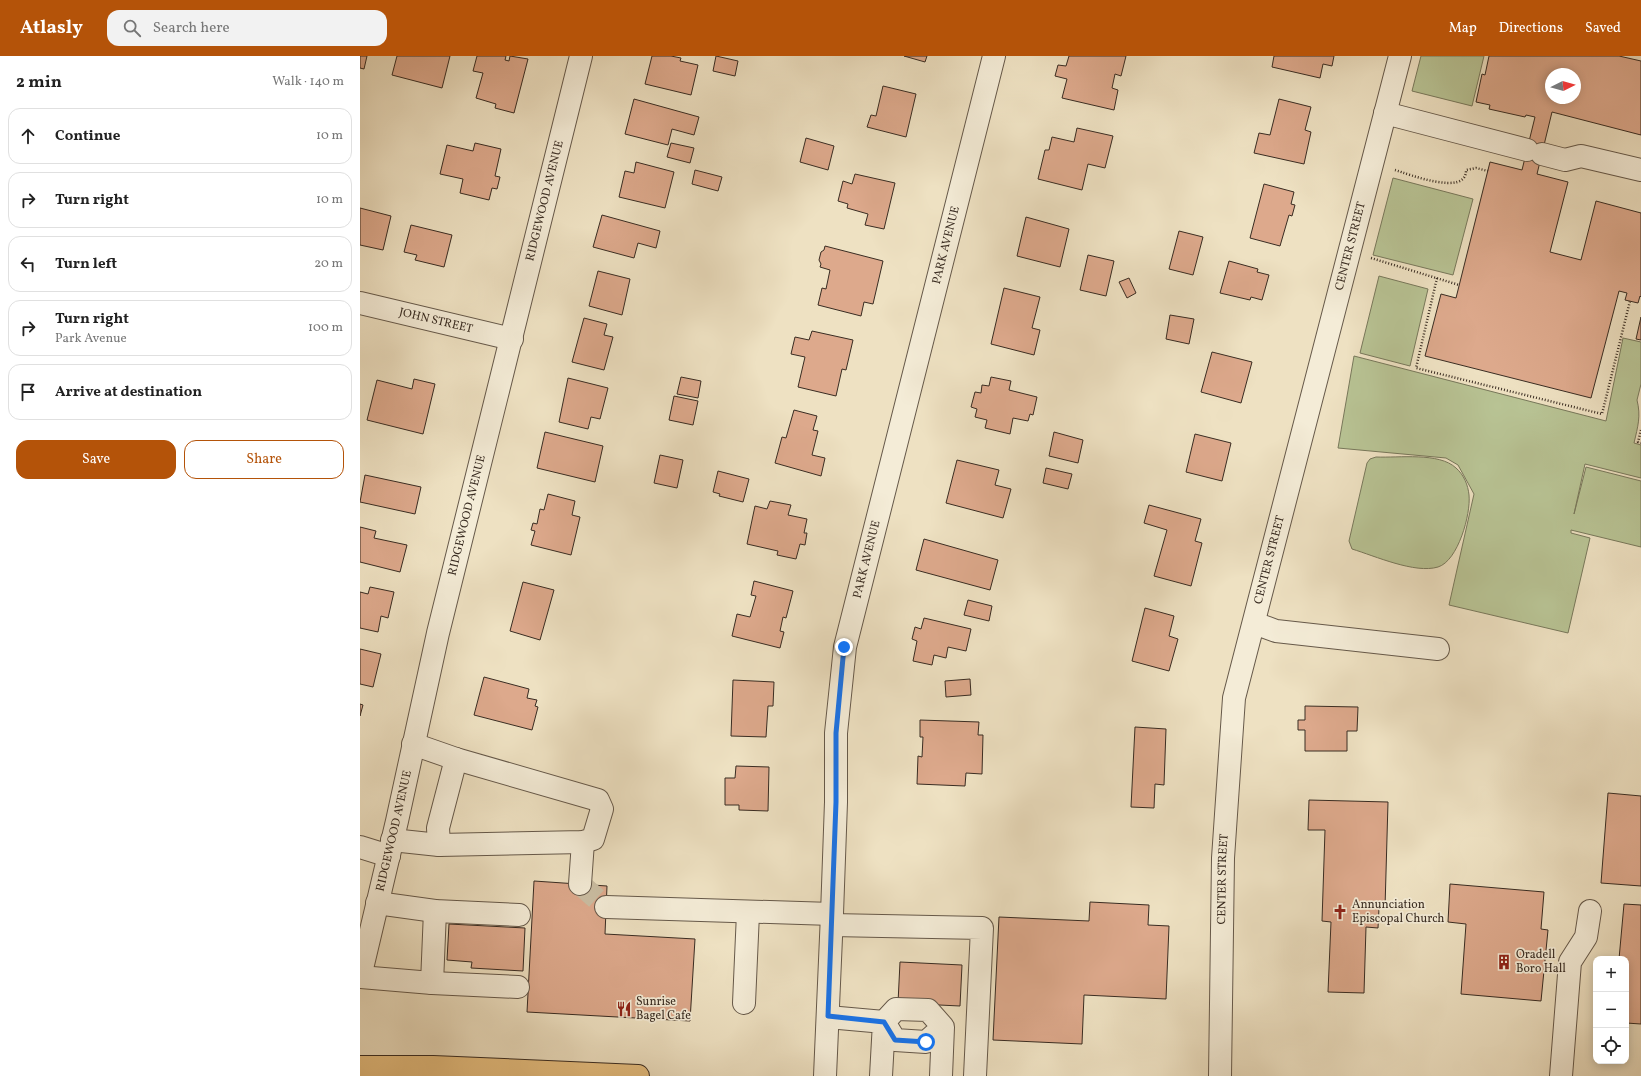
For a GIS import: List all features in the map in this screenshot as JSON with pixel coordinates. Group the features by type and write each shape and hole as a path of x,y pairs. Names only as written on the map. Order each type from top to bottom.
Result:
{"main road":[{"path":"360,1067 433,1072 638,1076"}],"street":[{"name":"RIDGEWOOD AVENUE","path":"360,977 391,848 438,633 581,56"},
{"name":"PARK AVENUE","path":"824,1076 832,920 836,733 844,647 994,56"},
{"name":"CENTER STREET","path":"1220,1076 1223,858 1234,698 1400,56"},
{"path":"1385,113 1565,160 1581,156 1641,170"},
{"name":"JOHN STREET","path":"360,303 512,339"},
{"path":"1254,623 1276,631 1438,649"},
{"path":"360,847 391,848 439,845 583,842 593,839 602,809 598,800 456,759 413,744"},
{"path":"439,845 438,828 456,759"},
{"path":"580,884 583,842"},
{"path":"377,903 435,911 519,915"},
{"path":"606,907 748,913 832,920 982,928 975,1076"},
{"path":"432,983 435,911"},
{"path":"1561,1076 1570,962 1586,937 1590,911"},
{"path":"744,1003 748,913"},
{"path":"360,977 432,983 518,987"},
{"path":"881,1076 884,1022 896,1009 928,1010 943,1027 941,1076"},
{"path":"828,1016 884,1022"},
{"path":"884,1022 895,1040 926,1042 943,1027"}],"path":[{"path":"1394,170 1446,184 1462,180 1466,175 1466,170 1476,168 1488,171"},
{"path":"1365,256 1459,285"},
{"path":"1437,278 1416,368 1602,414 1630,301"},
{"path":"1641,430 1638,442 1641,443"}],"green space":[{"path":"1421,56 1484,56 1472,106 1412,91"},
{"path":"1393,178 1473,199 1453,275 1373,255"},
{"path":"1379,276 1428,289 1410,366 1360,353"},
{"path":"1623,338 1641,342 1641,384 1637,400 1639,416 1634,443 1641,445 1641,478 1585,464 1574,514 1586,467 1641,481 1641,547 1571,530 1571,533 1590,538 1568,633 1449,605 1474,494 1458,465 1446,458 1338,448 1354,356 1606,421"},
{"path":"1376,457 1418,457 1440,460 1449,463 1456,468 1463,477 1467,484 1469,495 1468,513 1462,536 1457,547 1452,556 1445,563 1438,567 1429,569 1418,568 1395,563 1352,549 1349,541 1367,463 1370,459"}],"building":[{"path":"360,56 367,56 364,69 360,68"},
{"path":"397,56 450,56 442,88 392,75"},
{"path":"477,56 506,56 505,60 509,61 510,56 528,59 514,113 495,108 496,104 476,98 483,73 473,71"},
{"path":"652,56 671,56 681,58 680,61 698,65 691,95 645,84"},
{"path":"716,56 738,61 735,76 713,71"},
{"path":"904,56 927,56 925,62"},
{"path":"1069,56 1126,56 1121,76 1115,74 1112,88 1118,90 1114,110 1062,98 1067,79 1055,76 1058,65 1066,66"},
{"path":"1274,56 1334,56 1332,66 1323,64 1320,78 1272,67"},
{"path":"1489,56 1619,56 1641,61 1641,135 1552,112 1537,174 1568,182 1550,252 1581,260 1596,201 1641,213 1641,297 1640,296 1638,303 1625,300 1627,293 1619,291 1591,398 1425,356 1441,294 1456,298 1490,162 1522,170 1535,117 1526,115 1525,117 1489,109 1490,105 1476,102 1482,74 1485,75"},
{"path":"883,86 916,94 906,137 867,127 871,115 876,116"},
{"path":"634,99 699,117 694,135 672,129 668,145 625,134"},
{"path":"1279,99 1311,107 1305,130 1311,132 1304,164 1254,153 1259,133 1270,135"},
{"path":"1077,128 1113,136 1105,168 1088,164 1082,190 1038,179 1045,150 1049,150 1052,137 1074,142"},
{"path":"806,138 834,146 828,170 800,162"},
{"path":"475,143 501,149 495,176 500,177 497,189 492,188 489,200 460,193 463,179 440,174 447,145 473,151"},
{"path":"671,143 694,148 690,163 667,157"},
{"path":"636,162 674,172 665,208 619,197 625,171 634,173"},
{"path":"695,170 722,177 718,191 692,184"},
{"path":"855,174 895,183 884,229 865,225 868,214 847,208 848,204 838,201 843,181 852,184"},
{"path":"1264,184 1294,192 1291,204 1295,205 1292,216 1289,215 1280,246 1250,238"},
{"path":"360,208 391,216 383,250 360,245"},
{"path":"602,215 660,231 656,248 638,243 634,258 593,247"},
{"path":"1026,217 1069,229 1060,267 1017,256"},
{"path":"411,225 452,235 444,267 415,260 417,255 404,252"},
{"path":"1179,231 1203,237 1193,275 1169,269"},
{"path":"825,246 883,261 873,304 864,302 861,316 818,305 822,288 826,289 830,270 820,267 821,264 819,260 821,252 824,250"},
{"path":"1088,255 1114,261 1106,296 1080,290"},
{"path":"1229,261 1258,269 1257,272 1269,275 1262,300 1251,297 1250,300 1220,293"},
{"path":"598,271 630,279 622,315 589,306"},
{"path":"1129,278 1136,293 1127,298 1119,282"},
{"path":"1004,288 1040,297 1032,328 1040,330 1034,355 991,344"},
{"path":"1170,315 1194,319 1189,344 1166,339"},
{"path":"1641,317 1641,340 1636,339"},
{"path":"584,318 607,324 604,335 613,337 604,370 572,362"},
{"path":"812,331 853,340 846,370 842,369 836,396 798,387 805,357 791,354 795,337 809,340"},
{"path":"1212,352 1252,362 1241,403 1201,392"},
{"path":"681,377 701,381 698,398 677,394"},
{"path":"991,377 1011,381 1009,390 1037,397 1033,415 1030,414 1028,421 1013,418 1010,434 985,428 987,420 975,417 977,409 971,407 975,392 981,393 982,385 989,386"},
{"path":"568,378 608,388 600,419 591,417 588,429 559,422"},
{"path":"414,379 435,384 423,434 367,420 377,380 412,389"},
{"path":"674,396 698,401 693,425 669,420"},
{"path":"794,410 817,416 813,430 818,431 812,455 825,458 821,476 775,463 782,437 786,438"},
{"path":"545,432 603,446 595,482 537,468"},
{"path":"1054,432 1083,440 1078,463 1049,456"},
{"path":"1195,434 1231,443 1222,481 1186,472"},
{"path":"660,455 683,460 677,488 654,483"},
{"path":"957,460 999,470 995,485 1011,489 1003,518 946,503"},
{"path":"1046,468 1072,474 1068,489 1043,483"},
{"path":"718,471 749,479 743,502 719,496 720,494 713,492"},
{"path":"365,475 421,487 415,514 360,502"},
{"path":"548,494 575,501 572,515 580,517 571,555 531,545 535,531 531,530 533,523 537,524 540,509 544,510"},
{"path":"770,501 791,505 788,515 807,519 804,533 807,533 805,545 800,544 796,559 777,555 778,551 747,544 755,506 767,509"},
{"path":"1149,505 1201,519 1195,541 1202,543 1191,586 1154,576 1167,530 1144,523"},
{"path":"360,527 376,531 374,538 407,545 400,572 360,562"},
{"path":"924,539 998,560 990,590 916,570"},
{"path":"754,581 793,591 786,618 783,617 780,631 784,632 780,648 732,636 737,614 750,617 756,596 751,595"},
{"path":"523,582 554,590 540,640 510,631"},
{"path":"370,587 394,592 388,618 381,616 378,632 360,628 360,592 368,594"},
{"path":"968,600 992,606 989,621 964,615"},
{"path":"1145,608 1174,616 1169,636 1178,639 1169,671 1132,661"},
{"path":"924,618 971,629 966,651 948,647 946,658 934,655 932,665 913,661 917,641 912,639 915,627 921,629"},
{"path":"360,649 381,654 373,687 360,684"},
{"path":"484,677 529,689 527,698 537,700 535,706 538,707 532,730 474,715"},
{"path":"970,679 971,695 946,697 945,681"},
{"path":"733,680 774,682 773,706 768,706 766,737 731,736"},
{"path":"360,704 363,705 360,716"},
{"path":"1305,706 1358,707 1357,731 1347,731 1347,751 1305,751 1305,730 1298,730 1298,720 1305,720"},
{"path":"920,720 979,722 978,735 983,735 982,774 966,773 965,786 917,784 918,756 922,757 923,737 920,737"},
{"path":"1135,727 1166,729 1164,785 1155,784 1154,808 1131,807"},
{"path":"736,766 769,767 768,811 739,810 739,805 725,805 725,778 735,778"},
{"path":"1608,793 1641,796 1641,886 1601,883"},
{"path":"1309,800 1388,802 1385,908 1379,908 1378,928 1366,927 1364,993 1328,992 1331,922 1322,921 1325,830 1308,830"},
{"path":"534,881 607,886 605,934 695,939 690,1021 527,1012"},
{"name":"Oradell Boro Hall","path":"1450,884 1544,892 1541,929 1548,930 1541,1001 1461,994 1466,924 1448,922"},
{"path":"1090,902 1149,905 1148,925 1169,926 1166,999 1084,995 1082,1044 993,1040 999,917 1089,921"},
{"path":"1624,904 1641,905 1641,1024 1629,1023 1629,956 1619,956"},
{"path":"449,924 525,928 523,971 471,968 472,962 447,960"},
{"path":"900,962 962,965 960,1006 898,1003"}],"tunnel":[{"path":"580,884 606,907"}],"place":[{"name":"Annunciation Episcopal Church","path":"1340,912"},
{"name":"Oradell Boro Hall","path":"1504,962"},
{"name":"Sunrise Bagel Cafe","path":"624,1009"}],"route":[{"path":"844,647 836,733 836,802 828,1016 884,1022 895,1040 926,1042"}]}
